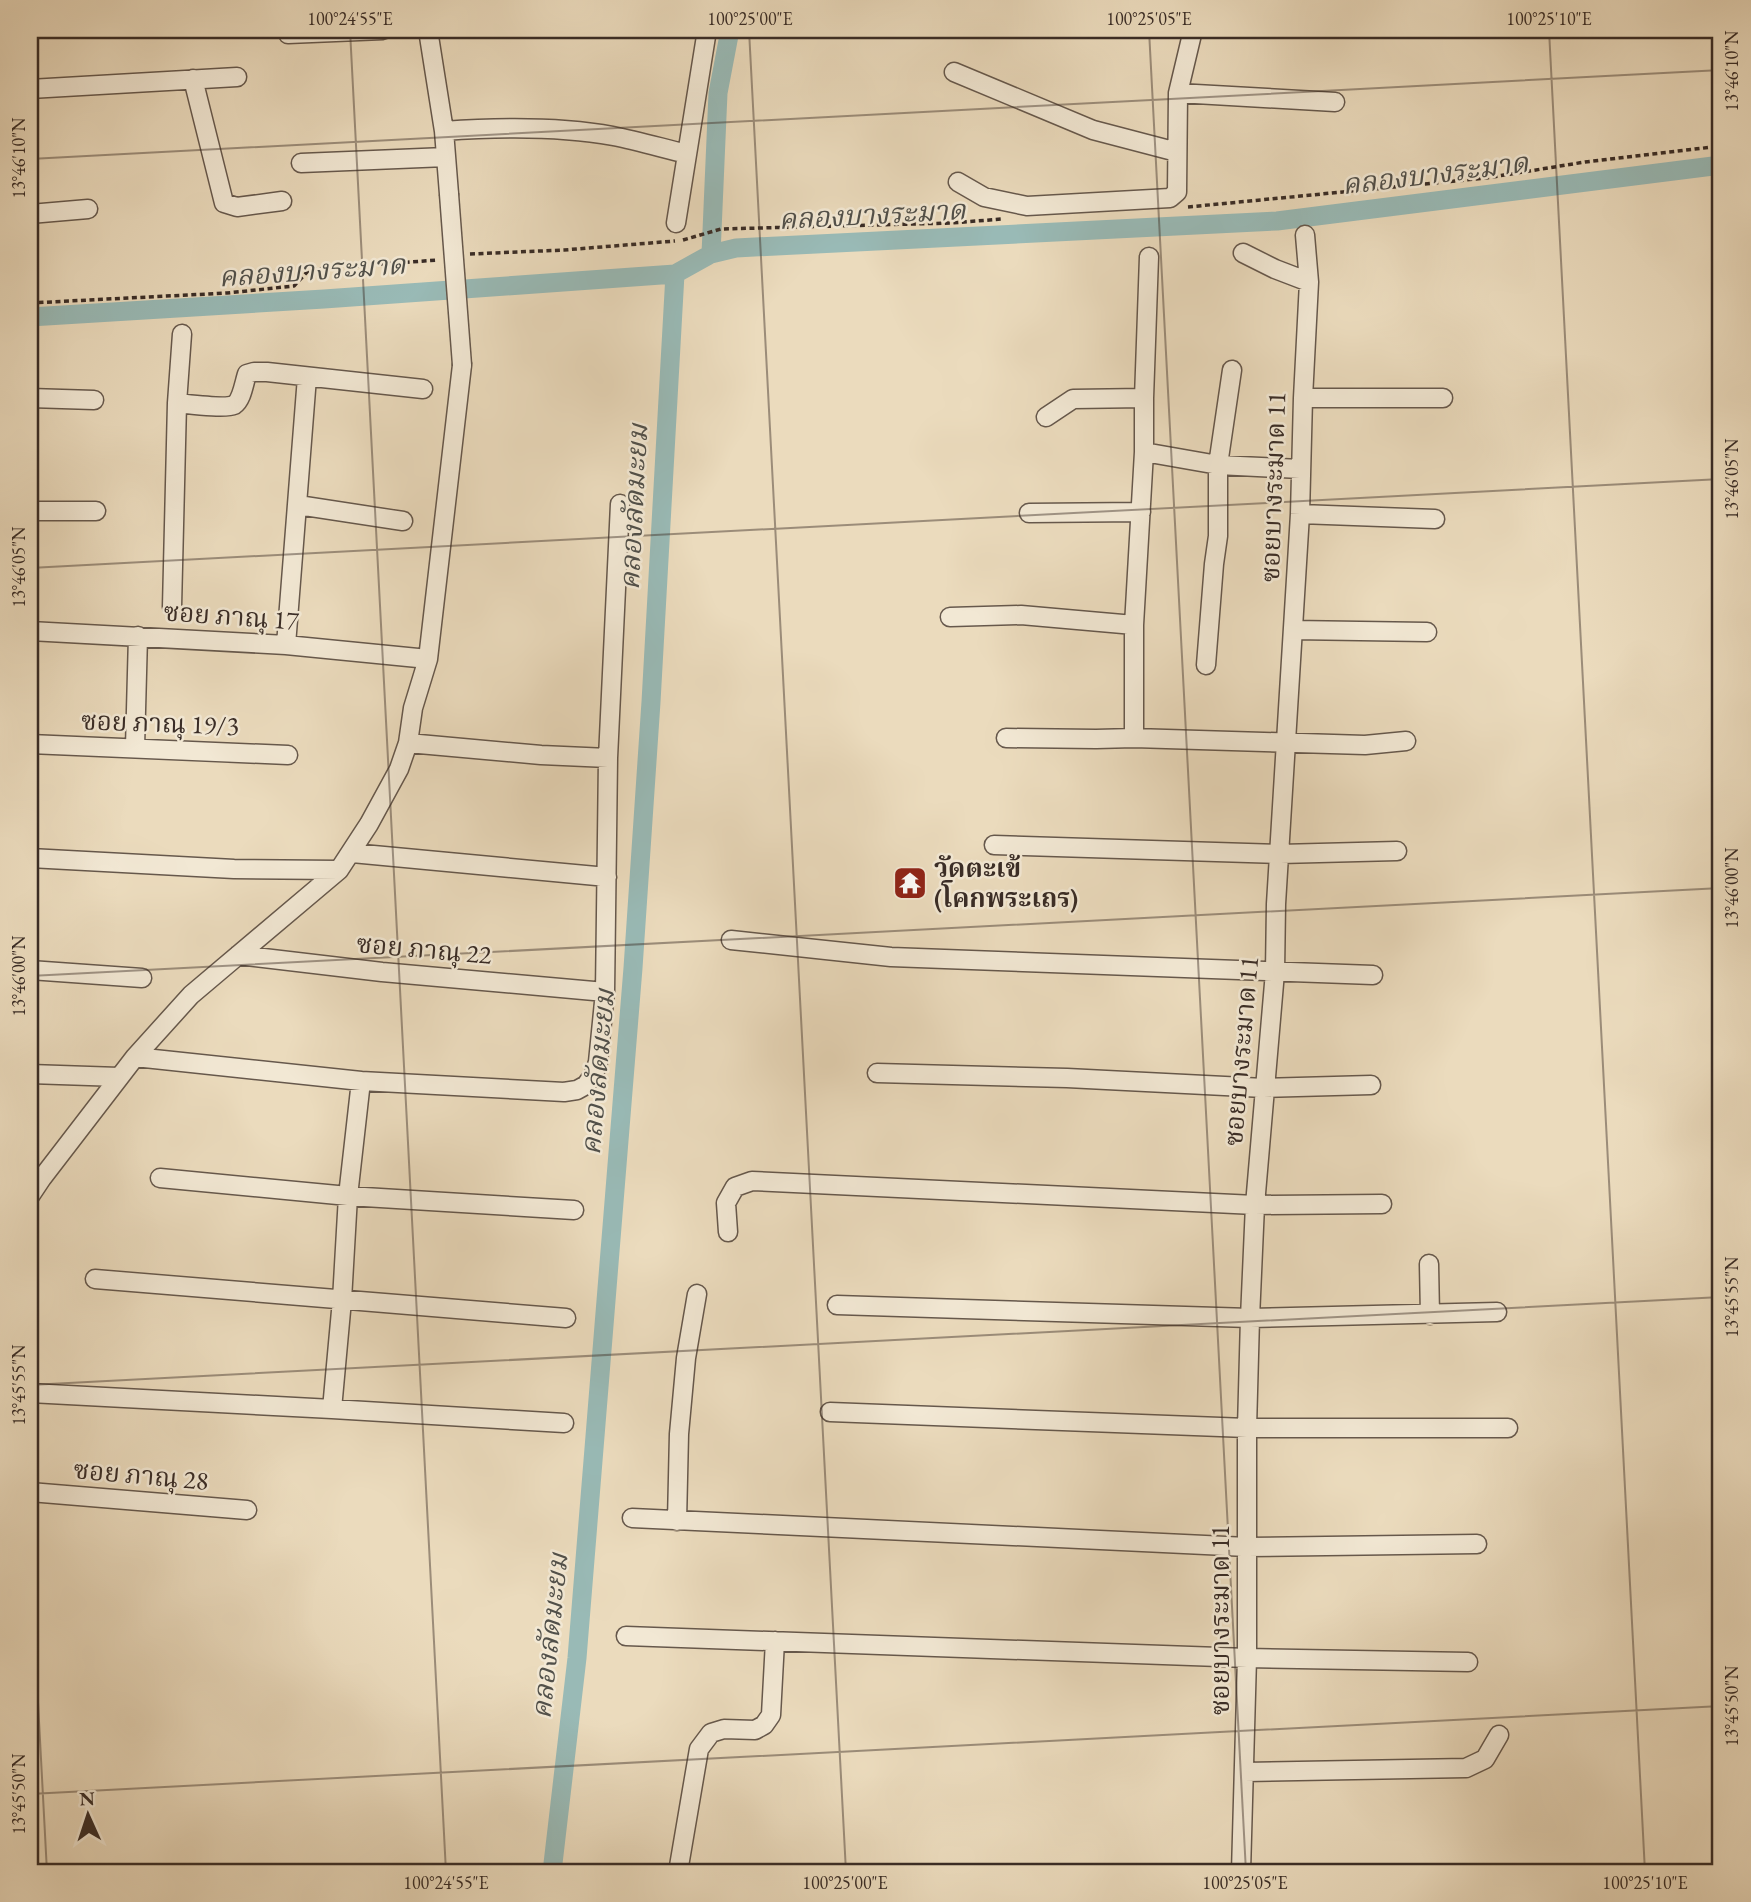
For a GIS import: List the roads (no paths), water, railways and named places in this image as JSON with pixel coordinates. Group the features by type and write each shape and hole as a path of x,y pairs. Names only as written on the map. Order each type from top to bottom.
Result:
{"street":[{"path":"288,34 383,30"},
{"path":"30,1196 36,1178 135,1057 191,995 340,870 399,769 408,743 413,708 428,659 462,365 444,131 428,30"},
{"path":"676,223 706,30"},
{"path":"958,182 984,197 1027,206 1170,198 1177,192 1178,93 1193,30"},
{"path":"954,72 1093,130 1177,152"},
{"path":"30,89 237,77"},
{"path":"193,79 224,203 237,206 282,201"},
{"path":"1178,93 1335,102"},
{"path":"444,131 489,128 559,131 611,136 687,154"},
{"path":"301,163 446,157"},
{"path":"30,214 88,209"},
{"name":"ซอยบางระมาด 11","path":"1241,1872 1247,1658 1250,1318 1255,1205 1275,972 1276,904 1300,514 1308,282 1305,235"},
{"path":"1243,253 1308,282"},
{"path":"1134,738 1134,625 1144,452 1149,257"},
{"path":"172,607 177,403 182,334"},
{"path":"1206,664 1218,536 1218,466 1232,370"},
{"path":"177,403 234,405 240,398 247,374 254,372 423,389"},
{"path":"286,645 307,377"},
{"path":"30,398 94,400"},
{"path":"1046,417 1073,399 1144,398"},
{"path":"1303,398 1443,398"},
{"path":"1144,452 1218,466 1300,469"},
{"path":"135,1057 361,1081 564,1092 586,1085 598,1062 605,992 608,758 620,504"},
{"path":"298,505 403,521"},
{"path":"30,511 96,511"},
{"path":"1030,513 1140,513"},
{"path":"1300,514 1435,519"},
{"path":"950,617 1021,615 1134,625"},
{"path":"1293,630 1427,632"},
{"name":"ซอย ภาณุ 17","path":"30,631 286,645 428,659"},
{"path":"135,747 138,636"},
{"path":"1006,738 1134,738 1365,745 1406,741"},
{"path":"408,743 608,758"},
{"name":"ซอย ภาณุ 19/3","path":"30,744 288,755"},
{"path":"994,845 1280,854 1396,851"},
{"path":"352,853 607,877"},
{"path":"30,858 234,869 340,870"},
{"path":"731,940 891,957 1373,975"},
{"name":"ซอย ภาณุ 22","path":"238,955 382,972 605,992"},
{"path":"30,970 142,978"},
{"path":"877,1073 1067,1078 1265,1088 1371,1084"},
{"path":"30,1074 119,1077"},
{"path":"332,1409 348,1196 361,1081"},
{"path":"160,1178 348,1196 575,1210"},
{"path":"728,1232 726,1203 735,1187 752,1181 1255,1205 1382,1204"},
{"path":"1429,1264 1430,1315"},
{"path":"95,1279 566,1318"},
{"path":"677,1521 686,1358 697,1294"},
{"path":"837,1305 1250,1318 1497,1312"},
{"path":"30,1393 564,1423"},
{"path":"830,1412 1247,1428 1508,1428"},
{"name":"ซอย ภาณุ 28","path":"30,1492 247,1510"},
{"path":"632,1518 1247,1547 1477,1544"},
{"path":"626,1636 1247,1658 1468,1662"},
{"path":"678,1872 699,1749 711,1733 724,1729 755,1730 764,1726 771,1715 775,1641"},
{"path":"1245,1772 1466,1768 1485,1759 1499,1735"}],"waterway":[{"path":"711,254 718,93 730,30"},
{"name":"คลองบางระมาด","path":"30,317 675,274 711,254 736,248 1277,221 1721,165"},
{"name":"คลองลัดมะยม","path":"552,1872 577,1658 633,968 675,274"}],"place":[{"name":"วัดตะเข้ (โคกพระเถร)","path":"910,883"}]}
